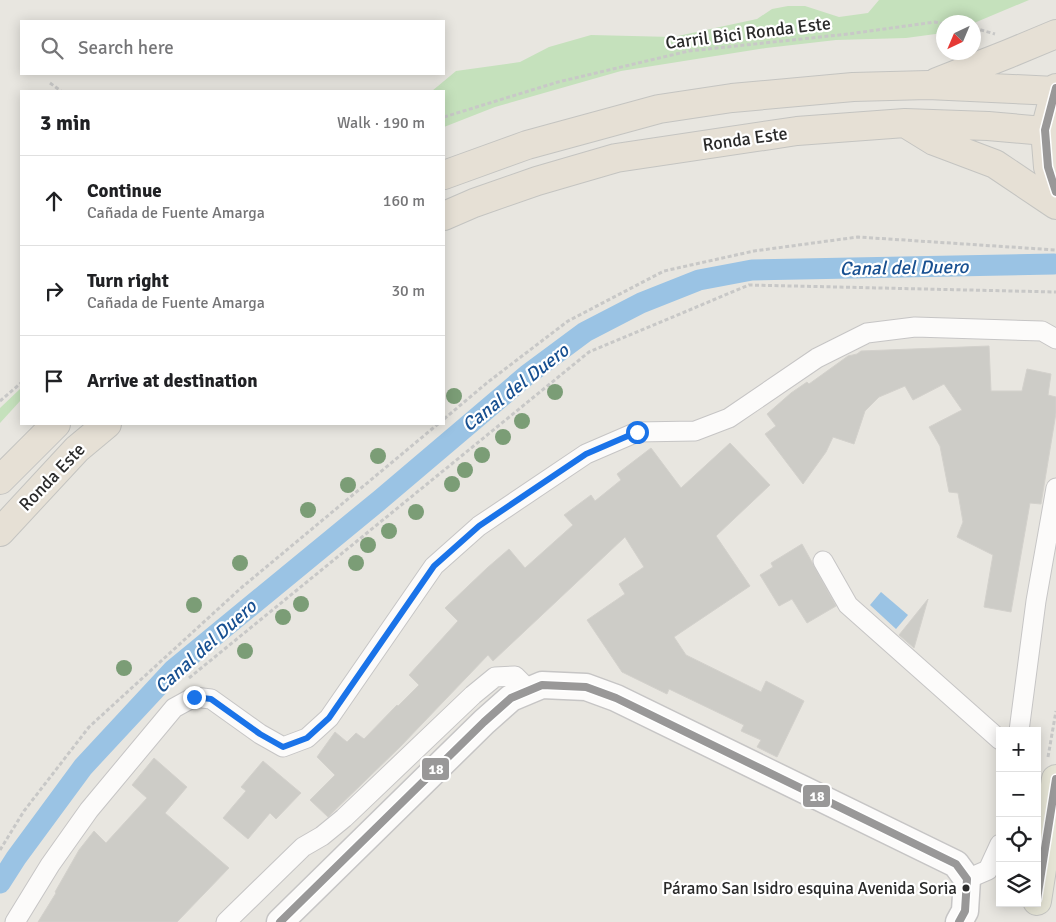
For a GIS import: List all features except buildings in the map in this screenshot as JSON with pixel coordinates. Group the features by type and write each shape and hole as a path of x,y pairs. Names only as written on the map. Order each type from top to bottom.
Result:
{"highway":[{"path":"928,85 1056,34"},
{"path":"445,175 527,145 659,109 797,91 928,85 1056,90 1048,167 1056,192"},
{"path":"905,123 934,141 995,164 1056,205"},
{"name":"Ronda Este","path":"445,216 474,203 537,181 616,158 797,131 905,123 988,126 1051,131"},
{"name":"Ronda Este","path":"0,480 55,425"},
{"name":"Ronda Este","path":"0,532 77,449 106,425"}],"main road":[{"path":"1041,876 1056,779"},
{"path":"1034,922 1036,907"}],"street":[{"path":"15,922 50,865 89,810 174,708 194,697 211,699 260,734 283,747 307,738 329,718 434,566 479,526 586,454 637,432 695,431 729,418 817,358 867,334 925,327 1042,331 1056,338"},
{"path":"1019,727 1036,601 1056,488"},
{"path":"823,561 848,606 996,736"},
{"path":"226,922 303,847 322,836 344,818 473,695 495,677 515,676 529,690"},
{"path":"280,922 484,722 511,698 542,685 586,687 616,698 956,864 967,879 964,911 959,922"},
{"path":"967,879 988,870 996,853"}],"path":[{"name":"Carril Bici Ronda Este","path":"445,117 558,82 689,51 848,34 936,22"},
{"path":"50,83 60,90"},
{"path":"445,418 488,382 568,321 664,271 754,251 858,237 1056,250"},
{"path":"182,684 589,352 749,285 1056,292"},
{"path":"0,401 20,384"},
{"path":"0,850 24,811 88,727 241,588 437,425"}],"green space":[{"path":"879,0 1029,0 981,20 981,15 936,15 936,34 906,38 836,40 766,48 621,71 495,107 445,127 445,90 433,90 456,71 520,62 549,47 591,35 673,37 757,19 772,9 788,6 805,6 839,17 868,13"},
{"path":"20,389 20,401 0,423 0,408"}],"water":[{"path":"881,592 908,615 896,629 870,605"}],"waterway":[{"name":"Canal del Duero","path":"0,883 16,858 83,767 174,669 381,499 527,375 585,332 641,303 699,280 752,270 1054,264"}],"transit line":[{"name":"18","path":"1056,88 1045,130 1048,167 1056,192"},
{"name":"18","path":"280,922 484,722 511,698 542,685 586,687 616,698 956,864 967,879 965,911 959,922"},
{"name":"18","path":"1041,874 1056,779"}],"place":[{"name":"Páramo San Isidro esquina Avenida Soria","path":"966,888"}],"route":[{"path":"194,697 211,699 260,734 283,747 307,738 329,718 434,566 479,526 586,454 637,432"}]}
